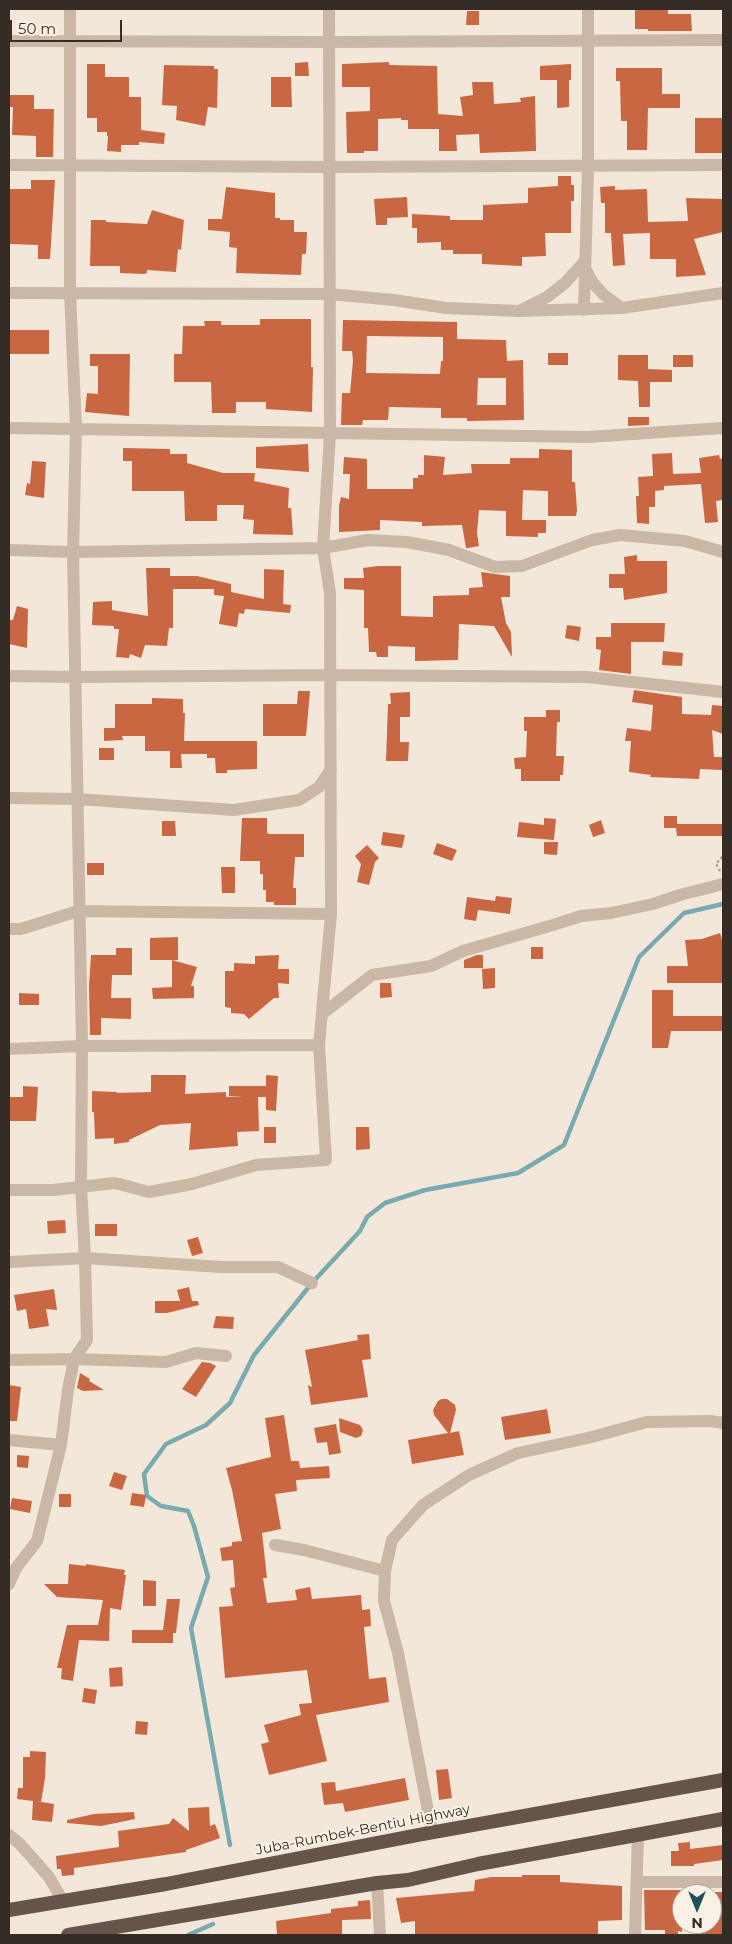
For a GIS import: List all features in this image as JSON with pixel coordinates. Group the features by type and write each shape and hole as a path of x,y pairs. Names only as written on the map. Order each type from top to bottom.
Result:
{"highway":[{"name":"Juba-Rumbek-Bentiu Highway","path":"9,1910 166,1884 432,1832 723,1780"},
{"path":"68,1935 377,1883 408,1880 478,1864 723,1819"}],"street":[{"path":"9,1584 16,1568 37,1541 61,1445 74,1360 87,1340 86,1258 81,1186 82,1046 76,799 73,552 76,428 70,293 70,9"},
{"path":"9,1190 53,1190 115,1182 149,1192 192,1184 256,1165 326,1160 319,1045 331,914 330,593 323,548 330,434 329,9"},
{"path":"584,310 588,167 588,9"},
{"path":"9,41 723,40"},
{"path":"9,165 329,167 723,165"},
{"path":"585,265 592,283 604,295 622,308"},
{"path":"519,311 547,297 585,265"},
{"path":"9,292 329,294 394,300 446,308 519,311 622,308 723,293"},
{"path":"9,428 588,437 723,428"},
{"path":"9,550 73,552 323,548 368,540 407,542 449,550 495,567 522,566 592,540 620,535 685,540 723,552"},
{"path":"9,676 587,676 723,692"},
{"path":"9,798 76,799 234,810 299,800 319,787 331,769"},
{"path":"322,1014 372,975 431,966 463,951 581,916 619,912 723,881"},
{"path":"9,929 21,929 78,911 331,914"},
{"path":"9,1049 82,1046 319,1045"},
{"path":"9,1262 86,1258 221,1267 278,1267 312,1283"},
{"path":"9,1360 166,1362 196,1353 226,1356"},
{"path":"432,1832 398,1653 384,1601 385,1571 392,1540 423,1505 469,1475 518,1453 588,1438 647,1422 710,1421 723,1423"},
{"path":"9,1440 61,1445"},
{"path":"275,1545 304,1550 385,1571"},
{"path":"636,1935 638,1834"},
{"path":"9,1835 20,1844 49,1877 63,1901"},
{"path":"638,1882 723,1882"},
{"path":"377,1883 380,1935"}],"path":[{"path":"723,856 716,864 723,881"}],"building":[{"path":"635,9 668,9 668,14 691,14 692,31 648,31 648,29 635,29"},
{"path":"467,11 479,11 479,25 466,25"},
{"path":"308,62 309,76 295,76 295,63"},
{"path":"389,62 389,65 437,66 438,114 463,116 460,97 473,95 472,82 493,82 494,104 521,102 520,98 535,96 536,151 480,153 479,134 456,135 457,151 439,151 439,129 408,129 408,120 401,120 401,118 378,119 378,151 347,153 346,112 370,111 370,87 342,87 342,64"},
{"path":"87,64 105,64 105,77 129,77 129,97 141,97 141,130 165,133 164,144 139,142 139,145 121,145 121,152 107,151 107,132 97,132 97,118 87,118"},
{"path":"571,64 569,107 557,108 557,80 540,80 540,66"},
{"path":"164,65 214,66 214,69 218,69 217,108 208,107 205,126 176,120 177,106 162,105"},
{"path":"616,68 662,68 662,94 680,94 680,108 648,108 647,150 627,150 627,121 621,121 620,81 616,81"},
{"path":"271,77 291,77 292,107 271,107"},
{"path":"9,95 34,95 34,109 54,109 53,157 36,157 36,136 12,135 13,107 9,107"},
{"path":"695,118 723,118 723,153 695,153"},
{"path":"558,176 571,176 571,185 574,185 574,201 571,201 571,233 545,233 546,256 522,257 522,266 482,264 482,254 453,254 453,250 441,250 441,242 417,243 417,228 412,228 412,214 450,216 450,220 483,220 483,205 527,203 528,188 558,186"},
{"path":"31,180 55,180 50,259 38,259 38,245 10,244 9,189 31,189"},
{"path":"615,186 615,190 647,189 648,222 688,221 686,198 723,199 723,232 694,239 706,275 676,277 676,259 650,259 650,233 623,234 625,265 613,266 611,233 605,233 605,203 601,203 600,187"},
{"path":"226,187 275,193 275,218 294,220 294,232 307,232 306,254 302,254 301,275 236,273 237,248 229,247 230,232 208,230 208,219 222,219"},
{"path":"407,197 408,217 387,218 387,225 376,225 374,199"},
{"path":"152,210 184,220 181,250 178,249 176,272 147,270 147,273 144,274 120,273 120,266 90,266 91,220 147,224"},
{"path":"260,319 311,319 312,412 266,409 266,402 236,402 236,413 212,413 211,382 174,382 174,354 182,354 183,326 205,326 204,321 221,321 221,325 260,325"},
{"path":"343,320 457,322 457,339 506,340 507,361 523,360 524,420 467,421 467,418 441,418 441,408 389,407 388,420 363,420 362,425 341,425 342,393 350,393 353,361 352,351 342,351","holes":["367,336 443,337 443,361 441,361 440,374 366,373","478,378 506,378 506,405 477,405"]},
{"path":"9,330 49,330 49,354 9,354"},
{"path":"548,353 568,353 568,365 548,365"},
{"path":"90,354 130,354 129,416 85,412 87,393 98,394 98,366 90,366"},
{"path":"618,355 648,355 648,369 672,370 672,382 650,382 650,407 639,407 638,381 618,380"},
{"path":"673,355 693,355 693,367 673,367"},
{"path":"628,417 649,417 649,425 628,426"},
{"path":"308,444 309,472 256,468 256,447"},
{"path":"123,448 170,449 170,454 187,454 187,463 223,473 255,473 254,481 289,488 288,508 291,508 293,535 253,534 254,520 243,519 244,505 217,505 217,521 185,521 184,491 132,491 132,461 123,461"},
{"path":"539,449 572,450 572,482 575,482 577,510 576,516 548,516 548,491 523,490 522,520 546,520 546,533 538,533 538,537 506,536 506,511 479,510 477,533 479,546 468,548 466,548 462,525 422,526 422,522 380,520 380,530 339,532 341,497 349,499 350,474 343,474 344,457 367,459 367,489 413,489 413,478 418,478 418,475 424,475 424,455 445,457 443,475 472,473 471,464 510,464 510,458 539,458"},
{"path":"672,453 673,474 701,473 699,458 719,455 720,459 723,458 723,500 716,501 718,522 705,523 701,484 664,486 664,490 655,491 655,507 649,507 649,524 637,523 636,496 639,496 638,477 653,476 652,454"},
{"path":"32,461 46,462 44,498 25,495 27,483 30,484"},
{"path":"637,555 637,561 667,561 667,593 624,600 623,588 609,588 609,574 625,574 624,557"},
{"path":"401,566 401,616 433,617 433,596 469,595 469,588 483,587 481,572 510,576 510,597 501,597 506,623 511,632 512,657 494,626 459,624 458,660 415,661 415,647 388,646 388,657 377,657 376,652 369,652 368,628 364,628 364,590 344,589 344,578 364,578 363,568"},
{"path":"146,568 170,568 170,576 197,576 231,584 231,592 264,599 264,569 284,570 283,604 291,605 290,613 245,609 244,614 239,613 237,627 219,624 224,596 214,595 214,589 173,589 173,628 169,628 167,646 145,645 141,658 130,654 129,658 116,657 119,629 114,629 114,626 92,625 93,602 112,601 112,610 148,616"},
{"path":"17,606 28,609 27,648 9,644 9,620 13,620"},
{"path":"611,623 665,623 664,642 631,642 631,674 599,670 601,650 596,649 596,637 611,637"},
{"path":"567,625 581,627 579,641 565,638"},
{"path":"663,651 683,653 682,666 662,665"},
{"path":"634,690 682,697 682,714 711,715 712,705 723,706 723,734 712,730 714,757 723,757 723,770 700,769 699,779 650,777 651,775 629,772 631,741 625,741 627,728 651,731 653,705 632,702"},
{"path":"298,691 310,691 306,736 263,736 263,704 297,704"},
{"path":"410,692 410,717 400,717 400,742 409,742 408,761 386,761 388,704 391,704 390,693"},
{"path":"152,698 183,699 183,713 185,713 184,741 257,741 257,769 227,770 227,773 216,773 215,758 207,758 207,754 181,754 182,768 170,768 170,751 145,751 145,736 122,736 123,740 104,741 104,728 115,728 115,704 152,704"},
{"path":"546,710 560,710 560,722 557,722 556,756 564,756 563,775 560,775 560,781 521,781 521,769 515,769 514,758 526,757 527,731 524,731 524,717 546,717"},
{"path":"99,748 114,748 114,760 99,760"},
{"path":"664,816 677,816 677,824 723,824 723,836 677,836 676,828 664,828"},
{"path":"242,818 267,818 267,833 269,834 304,834 304,857 295,857 293,888 296,888 296,905 274,905 274,902 266,902 266,890 263,890 263,874 260,874 260,861 240,861"},
{"path":"544,818 556,819 554,840 517,837 519,822 544,825"},
{"path":"601,820 605,833 593,837 589,825"},
{"path":"162,821 175,821 176,836 162,836"},
{"path":"383,832 405,835 402,848 381,845"},
{"path":"544,842 558,842 557,855 544,854"},
{"path":"437,843 457,850 452,861 433,854"},
{"path":"367,845 379,858 375,862 369,885 357,882 361,864 355,856"},
{"path":"87,863 104,863 104,875 87,875"},
{"path":"221,867 235,867 235,893 222,893"},
{"path":"496,896 512,898 510,914 478,910 476,921 464,919 467,897 495,901"},
{"path":"720,933 723,943 723,983 667,983 667,966 688,966 685,940 702,939"},
{"path":"178,937 178,960 150,960 150,938"},
{"path":"531,947 543,947 543,959 531,959"},
{"path":"116,948 132,948 132,975 112,975 111,998 131,998 131,1019 101,1018 101,1035 90,1035 89,986 91,955 116,955"},
{"path":"279,955 278,969 289,969 289,984 278,983 279,998 274,998 249,1019 244,1014 231,1013 231,1008 225,1007 225,971 234,971 234,963 255,964 255,956"},
{"path":"477,955 483,955 483,968 464,968 464,960"},
{"path":"172,960 197,967 191,986 194,986 194,998 153,999 152,988 172,987"},
{"path":"495,968 495,988 483,989 482,969"},
{"path":"380,983 391,983 392,997 380,998"},
{"path":"652,990 673,990 673,1016 723,1016 723,1031 671,1031 668,1048 652,1048"},
{"path":"19,993 39,994 39,1005 19,1005"},
{"path":"151,1075 186,1075 185,1094 226,1092 226,1097 244,1096 229,1096 229,1086 266,1086 266,1075 278,1076 276,1111 266,1110 266,1097 258,1097 259,1131 237,1132 238,1146 189,1150 191,1123 160,1125 129,1140 129,1142 114,1144 114,1138 95,1139 92,1091 117,1093 151,1092"},
{"path":"23,1086 38,1087 36,1121 9,1121 9,1097 23,1097"},
{"path":"264,1127 276,1127 276,1143 264,1143"},
{"path":"356,1127 369,1127 370,1149 356,1150"},
{"path":"65,1220 66,1233 48,1234 47,1221"},
{"path":"95,1224 117,1224 117,1236 95,1236"},
{"path":"198,1237 203,1253 192,1256 187,1240"},
{"path":"189,1287 192,1301 198,1301 199,1305 167,1313 155,1313 155,1301 180,1301 177,1290"},
{"path":"54,1289 57,1310 46,1309 49,1326 29,1329 26,1309 17,1311 14,1295"},
{"path":"216,1316 234,1317 233,1329 213,1328"},
{"path":"369,1334 371,1359 362,1360 368,1397 311,1405 308,1385 312,1387 305,1350 358,1340 357,1335"},
{"path":"202,1362 216,1366 196,1397 182,1389"},
{"path":"80,1373 104,1390 83,1391 77,1388"},
{"path":"9,1385 21,1387 17,1421 9,1421"},
{"path":"447,1399 455,1405 456,1410 450,1433 459,1431 464,1455 412,1464 408,1440 448,1433 434,1415 433,1410 438,1401"},
{"path":"547,1409 551,1433 505,1440 501,1417"},
{"path":"284,1415 291,1461 299,1461 300,1468 329,1466 330,1478 296,1480 297,1491 275,1494 281,1529 262,1533 267,1578 263,1578 267,1603 297,1600 295,1590 310,1587 312,1599 361,1595 362,1610 370,1609 371,1626 364,1627 369,1679 386,1677 389,1702 316,1715 327,1761 269,1775 261,1744 269,1742 264,1725 301,1715 299,1704 312,1703 307,1670 225,1678 219,1607 233,1606 230,1588 235,1587 233,1560 222,1561 220,1548 232,1546 232,1542 242,1541 226,1468 271,1457 265,1418"},
{"path":"339,1418 360,1425 363,1430 361,1436 356,1438 340,1432"},
{"path":"336,1424 341,1453 329,1455 327,1442 317,1443 314,1428"},
{"path":"17,1455 29,1456 28,1468 17,1467"},
{"path":"114,1472 127,1476 122,1490 109,1486"},
{"path":"132,1493 146,1495 144,1507 130,1505"},
{"path":"59,1494 71,1494 71,1507 59,1507"},
{"path":"12,1498 32,1501 30,1513 10,1509"},
{"path":"69,1564 86,1566 86,1564 125,1570 124,1575 126,1575 121,1610 110,1608 109,1641 79,1640 73,1681 61,1679 62,1668 57,1668 67,1625 98,1625 103,1600 57,1597 44,1584 68,1584"},
{"path":"143,1580 156,1581 156,1606 143,1606"},
{"path":"167,1599 180,1599 176,1633 173,1633 173,1643 132,1643 132,1630 163,1630"},
{"path":"122,1667 123,1686 110,1687 109,1668"},
{"path":"84,1688 97,1690 95,1704 82,1702"},
{"path":"136,1721 148,1722 147,1735 135,1734"},
{"path":"30,1751 46,1752 45,1778 41,1802 54,1804 52,1822 32,1820 33,1801 17,1799 18,1788 23,1788 23,1757 30,1757"},
{"path":"448,1769 452,1798 439,1800 436,1770"},
{"path":"405,1778 409,1800 345,1812 343,1803 324,1805 321,1783 335,1782 336,1791"},
{"path":"209,1807 210,1826 215,1824 220,1838 186,1850 186,1852 74,1868 74,1875 62,1876 61,1869 57,1869 56,1856 119,1847 118,1831 169,1824 173,1818 189,1831 188,1808"},
{"path":"134,1812 135,1819 101,1826 67,1823 67,1820 94,1814"},
{"path":"690,1842 690,1849 723,1845 723,1860 694,1864 694,1866 671,1866 671,1851 679,1851 678,1843"},
{"path":"522,1875 560,1875 560,1882 622,1886 622,1920 598,1921 598,1935 415,1935 415,1921 401,1923 396,1898 474,1891 475,1880 491,1877 522,1877"},
{"path":"644,1890 672,1890 672,1934 678,1935 665,1935 665,1930 645,1930"},
{"path":"723,1892 723,1935 701,1935 722,1934"},
{"path":"370,1900 371,1919 342,1920 342,1935 277,1935 276,1921 331,1913 331,1909 358,1906 358,1901"}],"waterway":[{"path":"230,1845 191,1628 208,1577 188,1511 161,1506 147,1496 144,1474 166,1444 206,1425 230,1403 254,1355 312,1283 360,1231 367,1217 385,1203 425,1190 518,1173 564,1145 639,957 684,913 723,904"},
{"path":"188,1935 213,1924"}]}
